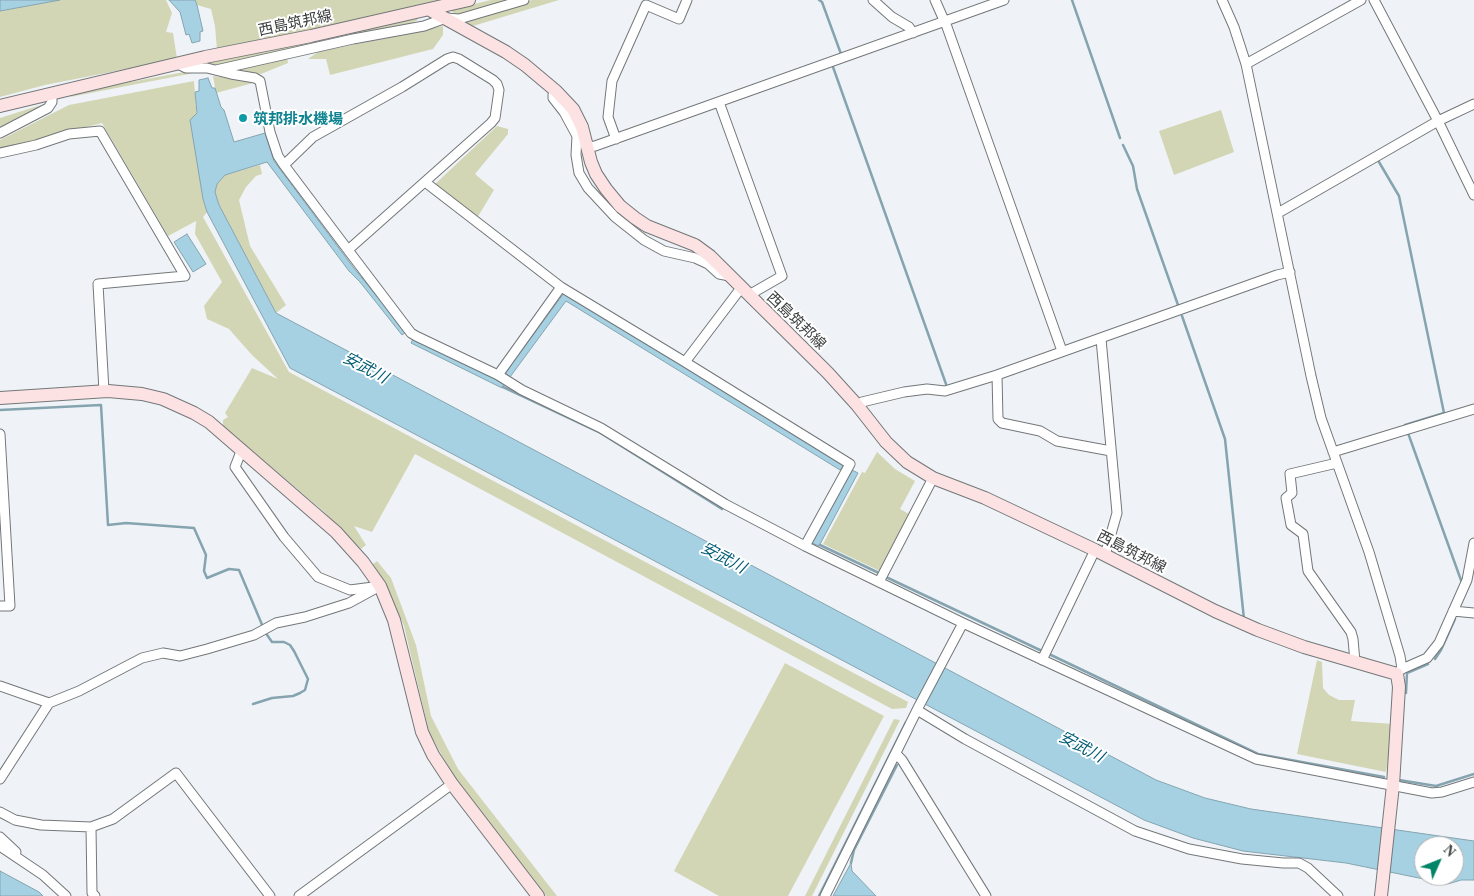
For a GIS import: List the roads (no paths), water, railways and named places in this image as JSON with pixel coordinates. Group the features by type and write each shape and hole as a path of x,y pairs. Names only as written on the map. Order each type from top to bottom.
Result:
{"main road":[{"path":"430,10 469,0"},
{"name":"西島筑邦線","path":"0,106 178,64 430,10 506,52 556,91 573,109 582,127 590,162 606,189 620,206 647,226 695,245 710,256 828,373 896,453 907,462 933,478 985,498 1100,552 1208,608 1258,630 1304,647 1355,662 1399,671"},
{"path":"0,398 104,391 142,394 163,399 202,418 242,449 336,532 363,562 380,586 394,620 422,732 433,756 452,784 538,896"},
{"path":"1382,896 1393,786 1399,671"}],"street":[{"path":"216,70 424,26 446,18 459,19 524,0"},
{"path":"616,139 608,117 612,82 646,5 679,19 687,0"},
{"path":"873,0 892,17 909,27 913,33"},
{"path":"935,0 1062,351"},
{"path":"588,147 616,139 1004,0"},
{"path":"1222,0 1246,64 1321,418 1372,560 1400,656 1399,671 1427,658 1439,643 1467,580 1474,543"},
{"path":"1246,64 1361,0"},
{"path":"1374,0 1438,121 1474,195"},
{"path":"284,165 313,137 402,87 447,59 459,58 497,84 499,90 495,118 348,250"},
{"path":"178,64 186,68 207,68 255,78 260,81 270,132 278,156 411,333 416,336 498,374 522,390 601,428 725,504 805,546 963,623 1256,759 1432,793 1442,792 1474,782"},
{"path":"556,91 553,98 564,112 577,136 576,155 579,173 588,188 615,217 644,240 664,251 695,258 708,264 718,274 730,276"},
{"path":"0,133 48,108 52,102 52,93"},
{"path":"685,362 745,292 782,276 719,102"},
{"path":"1278,213 1438,121 1474,104"},
{"path":"0,153 36,145 70,134 100,131 186,276 98,284 104,391"},
{"path":"425,182 561,287 850,464 805,546"},
{"path":"857,405 862,402 904,392 927,389 945,391 997,375 1290,272"},
{"path":"498,374 561,287"},
{"path":"1042,660 1100,552 1117,513 1101,338"},
{"path":"997,375 998,419 1002,422 1040,431 1057,441 1111,451"},
{"path":"1333,452 1474,409"},
{"path":"0,434 10,606 0,606"},
{"path":"242,449 235,467 284,537 318,577 350,590 380,586"},
{"path":"1337,463 1290,474 1292,493 1286,498 1291,525 1304,534 1308,571 1351,632 1354,639 1355,662"},
{"path":"879,582 933,478"},
{"path":"0,778 49,703 80,691 142,658 164,654 180,656 207,649 254,634 276,623 305,617 349,603 380,586"},
{"path":"1453,611 1474,613"},
{"path":"825,896 918,708 963,623"},
{"path":"0,686 49,703"},
{"path":"918,708 966,739 1135,831 1189,849 1224,856 1300,863 1338,896"},
{"path":"896,754 902,760 986,896"},
{"path":"0,812 14,820 41,825 91,827 113,819 176,773 270,896"},
{"path":"299,896 452,784"},
{"path":"91,827 92,893 95,896"},
{"path":"0,837 15,850 19,857"},
{"path":"0,846 19,857 43,875 66,896"}],"water":[{"path":"0,0 60,0 0,11"},
{"path":"169,0 195,0 203,31 200,32 200,41 192,43 189,34 186,35 180,12"},
{"name":"安武川","path":"208,78 212,88 215,88 221,107 224,110 234,142 265,133 274,161 353,267 406,332 402,335 349,271 267,162 225,175 217,184 215,192 219,205 276,313 1156,780 1205,798 1251,809 1439,836 1414,836 1414,877 1346,863 1243,851 1193,838 1144,820 290,368 207,212 203,199 190,120 197,113 195,92 199,91 199,80"},
{"path":"187,234 206,264 193,272 174,242"},
{"path":"564,293 844,465 840,470 566,301 510,377 505,373"},
{"path":"413,339 505,384 502,388 411,343"},
{"path":"852,470 858,473 819,546 812,543"},
{"path":"1464,840 1474,841 1474,880 1464,880"},
{"path":"851,863 852,871 876,896 833,896"},
{"path":"0,871 39,892 43,896 0,896"}],"waterway":[{"path":"819,0 822,2 841,54"},
{"path":"1072,0 1120,138"},
{"path":"833,67 946,384"},
{"path":"1123,145 1133,166 1137,189 1178,305"},
{"path":"1379,162 1399,196 1444,413 1405,425"},
{"path":"1182,316 1225,439 1244,619"},
{"path":"503,387 599,432 722,509"},
{"path":"0,410 101,405 108,525 126,523 194,528 206,555 204,571 207,578 229,569 239,570 263,627"},
{"path":"1408,433 1462,583"},
{"path":"820,545 879,573"},
{"path":"888,578 1042,651"},
{"path":"1435,659 1455,619"},
{"path":"253,704 272,698 293,696 300,693 305,690 308,679 290,645 284,642 272,642 265,632"},
{"path":"1051,655 1258,754 1384,777"},
{"path":"1406,693 1407,673 1428,664"},
{"path":"819,896 906,722"},
{"path":"851,863 854,850 897,765"},
{"path":"1399,780 1436,786 1474,774"}],"place":[{"name":"筑邦排水機場","path":"243,118"}]}
